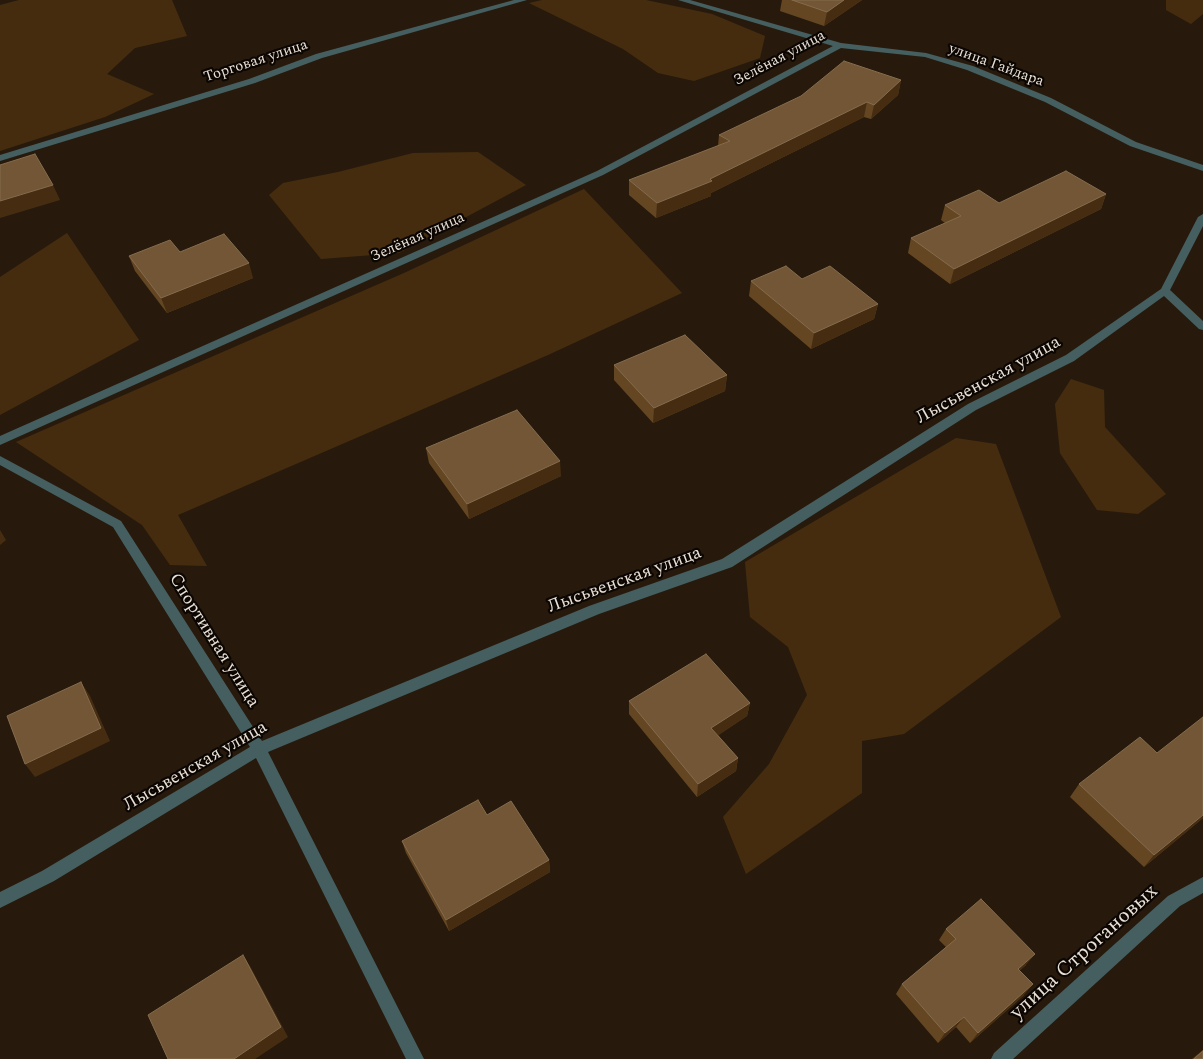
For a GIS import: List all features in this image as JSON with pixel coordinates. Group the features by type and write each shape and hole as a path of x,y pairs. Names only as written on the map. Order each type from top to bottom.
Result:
{"street":[{"name":"Торговая улица","path":"0,158 252,81 319,56 524,0"},
{"name":"улица Гайдара","path":"682,0 840,44 926,55 970,68 1048,100 1133,144 1203,168"},
{"name":"Зелёная улица","path":"0,441 600,173 840,44"},
{"name":"Лысьвенская улица","path":"0,900 48,876 259,749 594,610 727,563 972,407 1070,358 1165,291 1203,217"},
{"path":"1165,291 1203,327"},
{"name":"Спортивная улица","path":"0,460 117,524 259,749 415,1059"},
{"name":"улица Строгановых","path":"1000,1059 1174,902 1203,885"}],"shaded area":[{"path":"19,0 172,0 187,36 135,48 107,74 154,94 105,117 0,151 0,5"},
{"path":"542,0 646,0 712,14 765,36 760,58 694,81 658,73 623,49 529,3"},
{"path":"1166,0 1203,0 1203,14 1191,24 1166,10"},
{"path":"478,152 526,185 399,253 321,259 269,195 283,183 338,172 413,153"},
{"path":"584,189 682,293 548,355 178,515 207,566 170,565 142,525 16,442 404,273"},
{"path":"67,233 139,340 0,415 0,277"},
{"path":"1071,379 1104,390 1105,427 1166,494 1138,514 1097,510 1060,453 1055,404"},
{"path":"956,438 996,444 1061,617 904,734 862,741 862,793 746,874 723,817 769,764 807,695 788,647 750,617 745,562"}],"building":[{"path":"792,0 844,0 827,12"},
{"path":"844,61 901,80 874,105 867,102 710,179 712,181 657,203 629,180 730,141 719,135 801,96"},
{"path":"35,154 53,185 0,201 0,165"},
{"path":"1066,171 1106,194 954,269 911,238 961,216 945,205 979,190 999,203"},
{"path":"224,234 249,263 161,298 129,256 170,240 180,252"},
{"path":"786,266 802,279 830,266 878,304 814,333 751,281"},
{"path":"685,335 727,375 654,408 614,365"},
{"path":"517,410 560,461 467,504 426,448"},
{"path":"706,654 750,703 711,728 738,758 698,784 629,701"},
{"path":"81,682 101,728 25,764 7,716"},
{"path":"1203,717 1203,815 1154,855 1079,784 1140,737 1157,753"},
{"path":"478,800 487,815 511,801 549,860 446,920 402,841"},
{"path":"981,899 1035,954 1018,969 1033,984 978,1033 964,1017 945,1033 902,984 956,939 946,929"},
{"path":"243,955 281,1027 234,1059 168,1059 148,1015"},
{"path":"1203,1051 1203,1059 1194,1059"}]}
